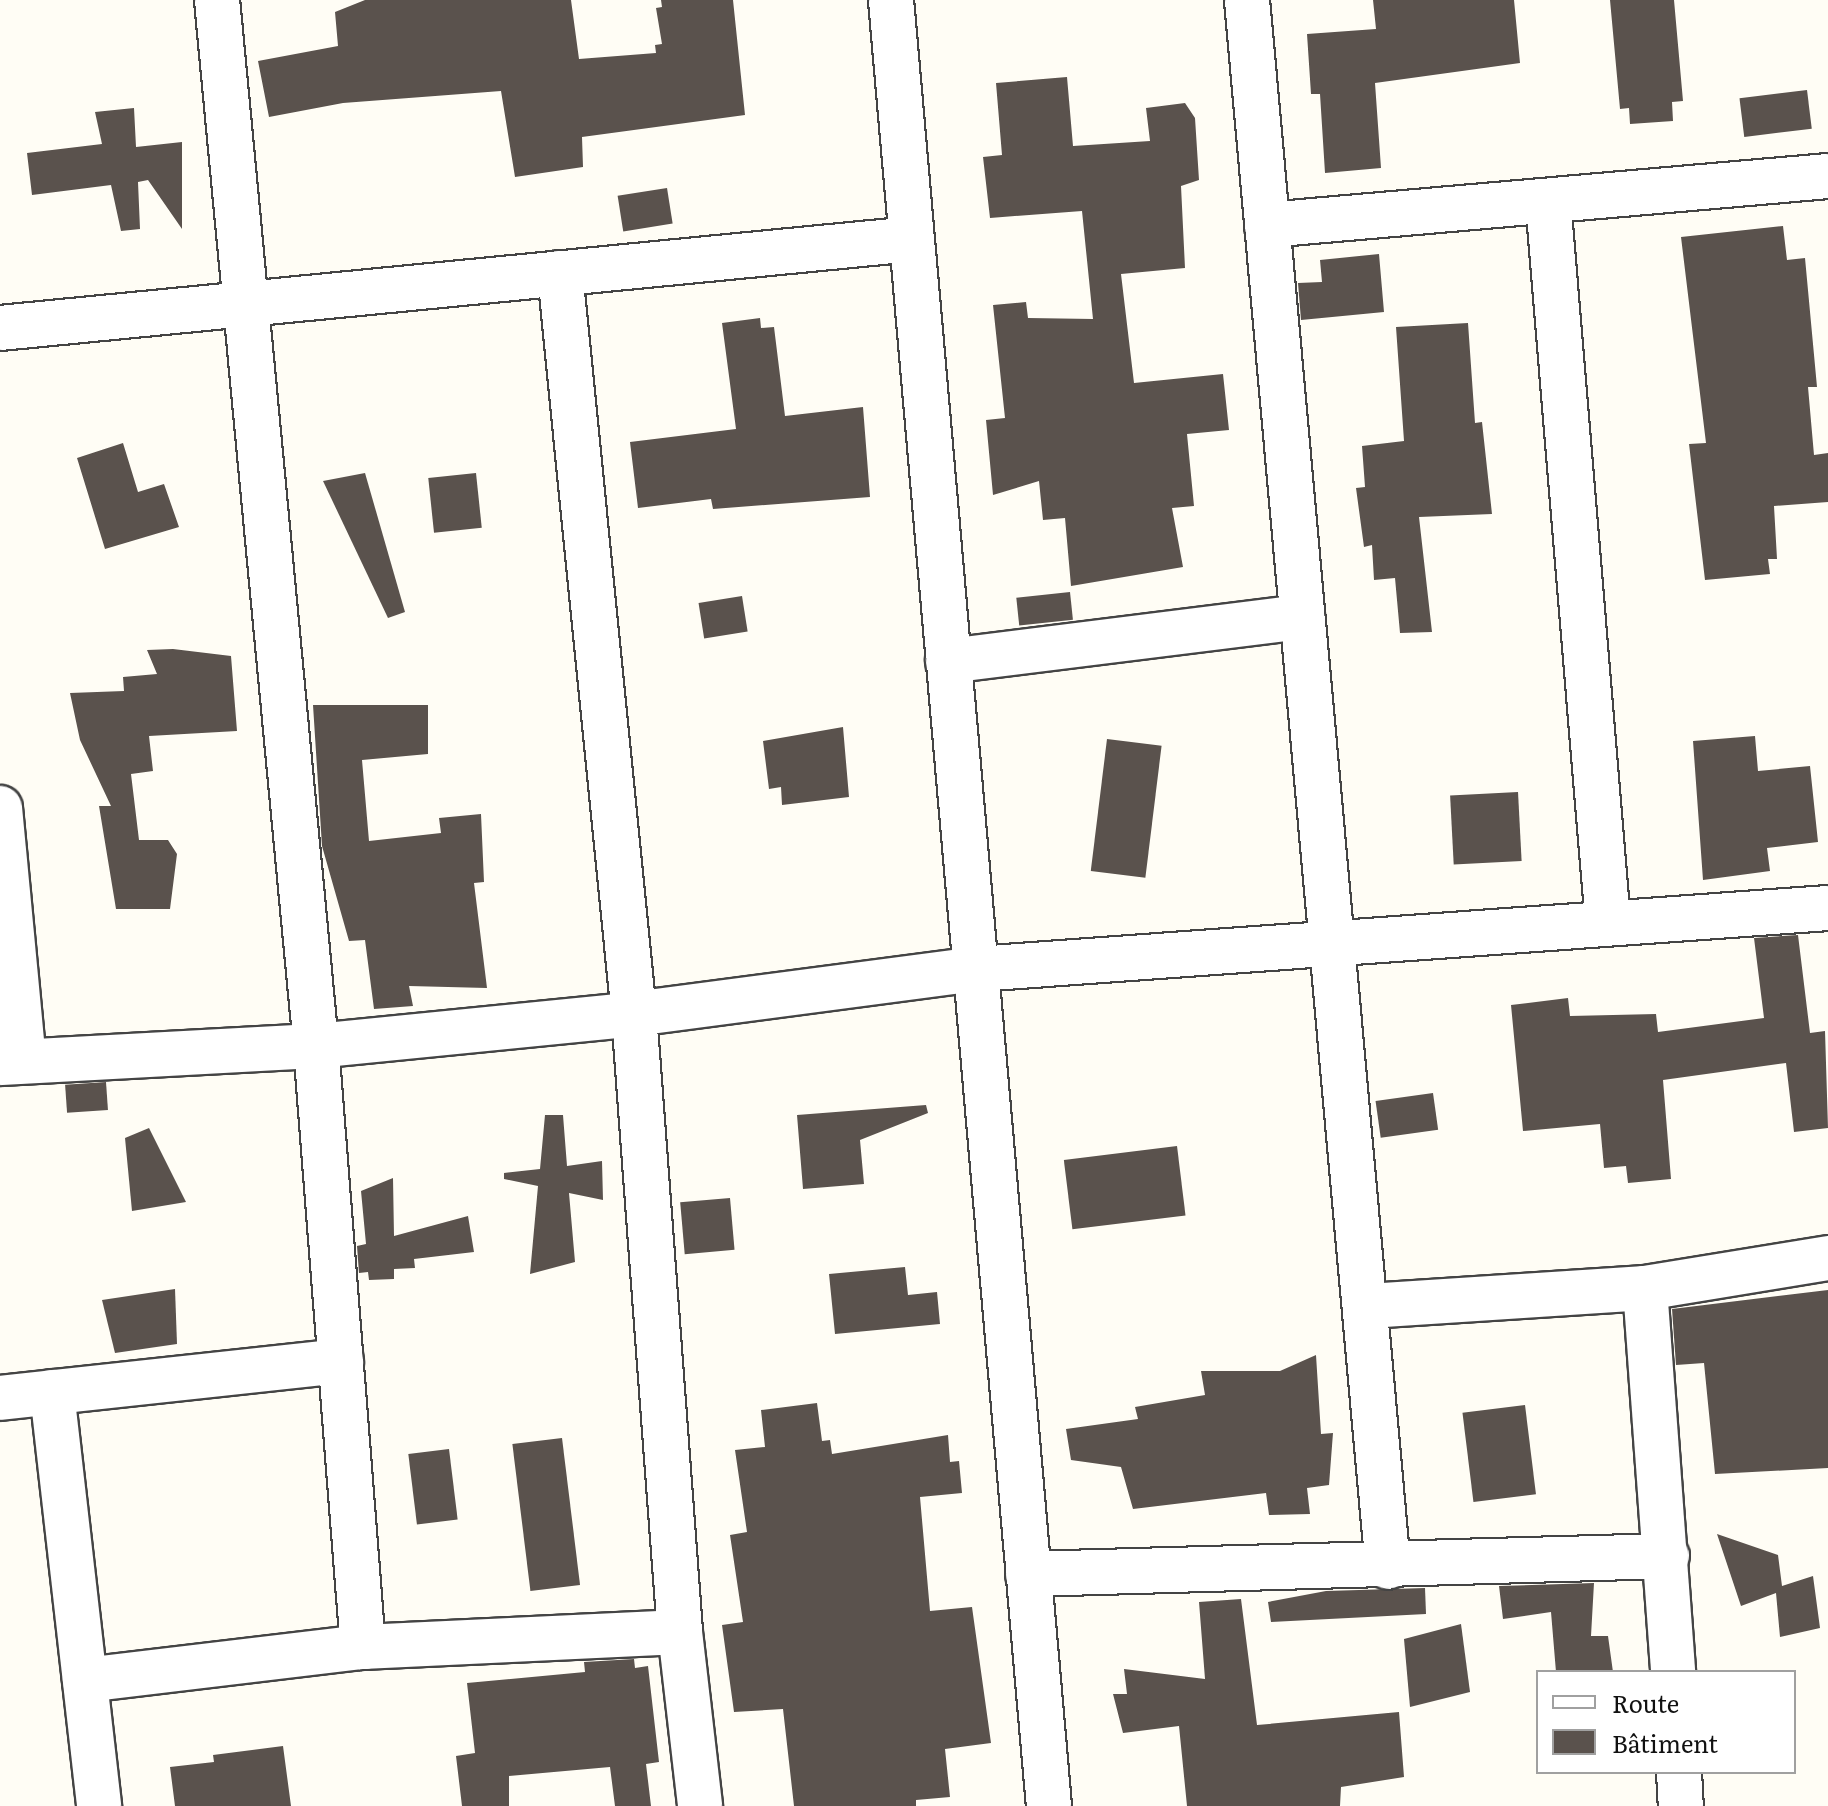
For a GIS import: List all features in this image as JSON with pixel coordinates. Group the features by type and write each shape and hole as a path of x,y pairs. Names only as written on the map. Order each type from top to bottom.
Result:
{"street":[{"path":"217,0 316,1046 363,1647"},
{"path":"891,0 1049,1806"},
{"path":"1247,0 1330,944 1368,1306 1388,1567"},
{"path":"1267,225 1828,176"},
{"path":"1548,201 1608,923"},
{"path":"0,328 912,239"},
{"path":"560,273 634,1014 680,1632 700,1806"},
{"path":"948,661 1302,617"},
{"path":"0,808 12,1062 316,1046 634,1014 977,969 1828,908"},
{"path":"1368,1306 1645,1288 1828,1258"},
{"path":"1645,1288 1667,1556 1673,1670"},
{"path":"0,1398 341,1361"},
{"path":"52,1392 99,1806"},
{"path":"1028,1574 1388,1567 1667,1556"},
{"path":"85,1680 363,1647 680,1632"},
{"path":"1679,1774 1681,1806"}],"building":[{"path":"365,0 571,0 579,59 656,53 655,45 662,44 656,8 662,7 661,0 733,0 745,115 582,137 583,167 515,177 501,91 343,103 269,117 258,61 338,46 335,12"},
{"path":"1373,0 1514,0 1520,63 1375,83 1381,168 1325,173 1320,94 1311,94 1307,34 1376,29"},
{"path":"1610,0 1674,0 1683,101 1672,102 1673,121 1630,124 1629,108 1620,109"},
{"path":"1067,77 1073,146 1150,141 1146,108 1185,103 1195,118 1199,180 1181,186 1185,268 1121,274 1134,383 1223,374 1229,430 1187,434 1194,506 1172,508 1183,567 1071,586 1065,518 1043,520 1039,481 993,495 986,420 1005,418 993,305 1026,302 1028,318 1093,319 1082,211 990,218 983,157 1002,155 996,83"},
{"path":"1807,90 1812,129 1744,137 1740,98"},
{"path":"134,108 136,147 182,142 182,229 148,180 138,182 140,229 121,231 111,185 32,195 27,153 102,144 95,112"},
{"path":"667,188 673,224 623,231 618,196"},
{"path":"1783,226 1787,260 1805,258 1817,387 1808,387 1814,455 1828,453 1828,502 1774,506 1777,559 1768,559 1770,574 1705,580 1689,444 1706,443 1681,237"},
{"path":"1379,254 1384,312 1301,320 1298,283 1322,282 1320,260"},
{"path":"760,318 761,328 774,327 785,416 863,407 870,497 713,509 711,499 638,508 630,442 736,429 722,323"},
{"path":"1468,323 1475,423 1482,422 1492,514 1419,517 1432,632 1400,633 1395,578 1374,580 1372,545 1364,547 1356,488 1365,487 1362,446 1404,441 1396,327"},
{"path":"123,443 138,492 164,484 179,527 105,549 77,458"},
{"path":"365,473 405,612 388,618 323,481"},
{"path":"476,473 482,528 434,533 428,478"},
{"path":"1070,592 1073,620 1019,625 1016,598"},
{"path":"742,596 748,632 704,638 699,603"},
{"path":"173,649 231,656 237,731 149,736 153,771 131,774 139,840 168,840 177,854 170,909 116,909 99,806 111,806 80,740 70,693 124,691 123,677 157,674 147,650"},
{"path":"313,705 428,705 428,754 362,760 369,841 441,833 439,818 481,814 484,882 474,883 487,988 409,986 413,1006 374,1009 365,940 349,941 322,846"},
{"path":"843,727 849,797 782,805 781,787 769,789 763,741"},
{"path":"1755,736 1758,771 1810,766 1818,842 1767,848 1770,871 1703,880 1693,741"},
{"path":"1107,739 1162,746 1145,878 1091,871"},
{"path":"1518,792 1522,861 1454,864 1450,796"},
{"path":"1798,935 1810,1033 1825,1031 1828,1128 1794,1132 1786,1063 1663,1080 1671,1179 1628,1183 1626,1166 1604,1168 1600,1124 1523,1131 1511,1005 1568,998 1570,1016 1656,1014 1658,1032 1764,1018 1754,938"},
{"path":"106,1082 108,1110 67,1113 65,1085"},
{"path":"1433,1093 1438,1130 1381,1138 1376,1101"},
{"path":"926,1105 928,1113 860,1140 864,1184 803,1189 797,1115"},
{"path":"545,1115 563,1115 567,1166 602,1161 603,1200 569,1193 575,1262 530,1274 538,1186 504,1179 504,1173 540,1169"},
{"path":"149,1128 186,1202 132,1211 125,1138"},
{"path":"1177,1146 1186,1215 1072,1229 1064,1160"},
{"path":"393,1178 394,1236 468,1216 474,1252 414,1259 415,1268 394,1269 394,1279 369,1280 368,1272 359,1273 357,1246 366,1244 361,1191"},
{"path":"730,1198 735,1250 685,1254 680,1202"},
{"path":"905,1267 908,1295 937,1292 940,1324 835,1334 829,1274"},
{"path":"175,1289 177,1344 115,1353 102,1300"},
{"path":"1828,1290 1828,1468 1715,1474 1704,1363 1676,1365 1672,1309"},
{"path":"1316,1355 1321,1434 1333,1433 1329,1485 1307,1488 1310,1514 1269,1515 1266,1493 1133,1509 1121,1467 1071,1460 1066,1429 1138,1419 1135,1407 1205,1395 1201,1371 1280,1371"},
{"path":"817,1403 822,1441 830,1440 832,1454 948,1435 950,1462 959,1461 962,1493 920,1497 930,1611 972,1607 991,1743 945,1749 950,1797 916,1800 916,1806 794,1806 783,1709 734,1712 722,1625 743,1622 730,1535 747,1532 735,1450 765,1447 761,1410"},
{"path":"1525,1405 1536,1494 1473,1502 1462,1413"},
{"path":"562,1438 580,1585 530,1591 512,1444"},
{"path":"449,1449 458,1519 417,1524 408,1454"},
{"path":"1717,1534 1778,1555 1782,1586 1813,1576 1820,1628 1780,1637 1776,1593 1741,1606"},
{"path":"1594,1583 1591,1636 1608,1636 1613,1670 1556,1670 1551,1612 1503,1619 1499,1586"},
{"path":"1425,1588 1426,1614 1271,1622 1268,1602 1326,1591"},
{"path":"1241,1599 1257,1725 1399,1712 1404,1777 1341,1787 1340,1806 1187,1806 1179,1726 1123,1733 1113,1694 1127,1694 1124,1669 1205,1679 1199,1602"},
{"path":"1461,1624 1470,1692 1410,1707 1404,1639"},
{"path":"634,1659 635,1668 648,1666 659,1762 646,1764 651,1806 615,1806 610,1767 509,1776 509,1806 462,1806 456,1756 475,1753 467,1683 585,1672 584,1662"},
{"path":"283,1746 291,1806 175,1806 170,1767 214,1762 213,1755"}]}
